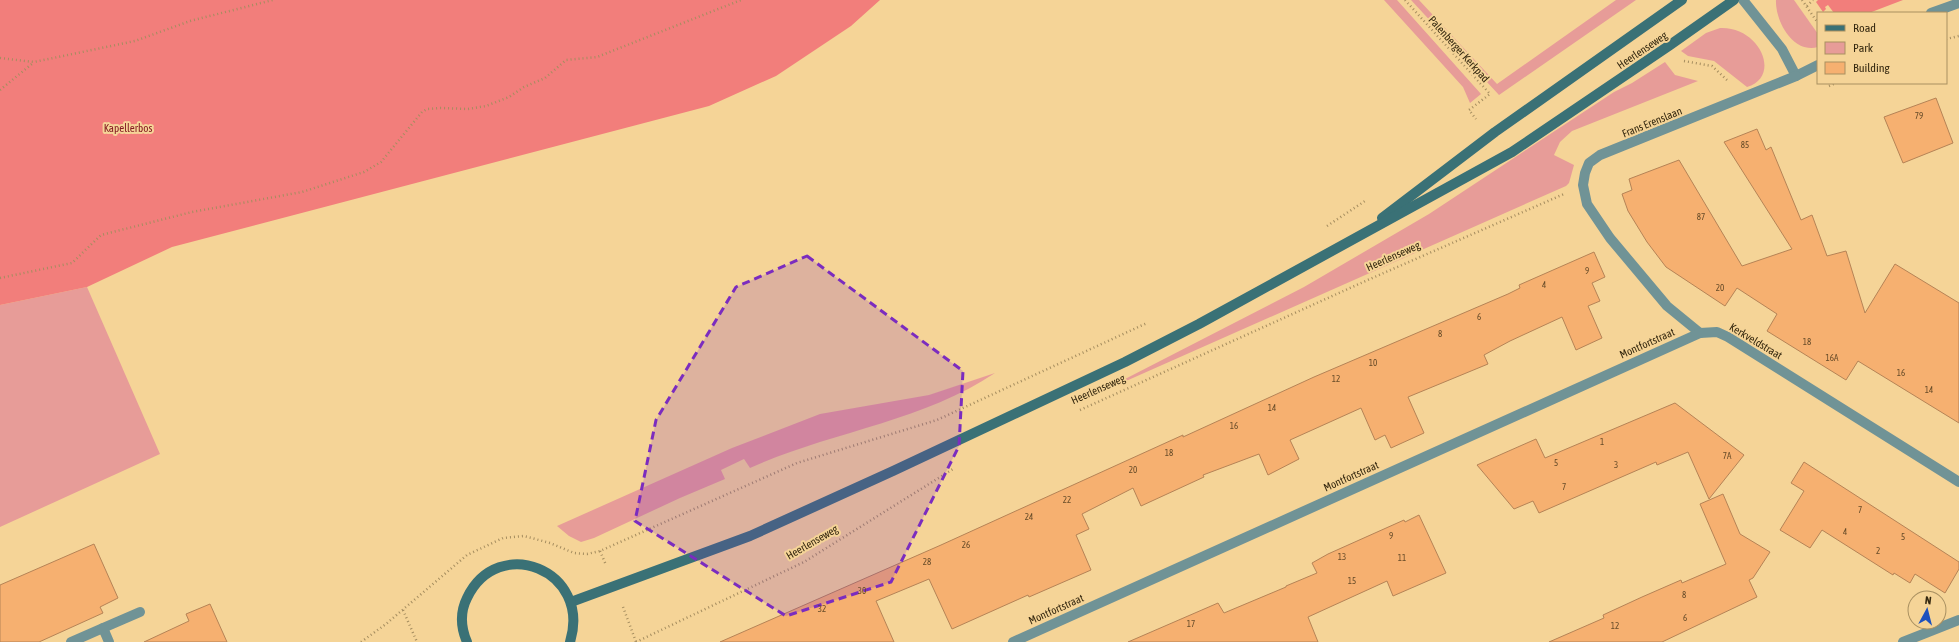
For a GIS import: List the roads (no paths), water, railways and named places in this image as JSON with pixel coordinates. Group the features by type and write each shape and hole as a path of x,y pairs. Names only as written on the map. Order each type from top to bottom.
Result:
{"main road":[{"name":"Heerlenseweg","path":"1354,238 1495,132 1682,0"},
{"name":"Heerlenseweg","path":"571,602 750,536 893,472 1185,331 1512,152 1670,46 1734,0"},
{"path":"467,642 464,634 462,619 464,603 471,589 481,578 495,570 510,565 525,565 540,569 554,577 564,588 571,602 574,615 570,642"}],"street":[{"path":"1743,0 1782,50 1796,76"},
{"path":"1934,12 1959,3"},
{"name":"Frans Erenslaan","path":"1700,333 1667,306 1610,238 1587,204 1583,186 1589,163 1600,155 1746,97 1817,66"},
{"name":"Kerkveldstraat","path":"1700,333 1717,332 1728,337 1959,482"},
{"name":"Montfortstraat","path":"1013,642 1700,333"},
{"path":"71,642 140,612"},
{"path":"1903,642 1959,620"},
{"path":"102,628 109,642"}],"park label":[{"name":"Kapellerbos","path":"128,128"}]}
